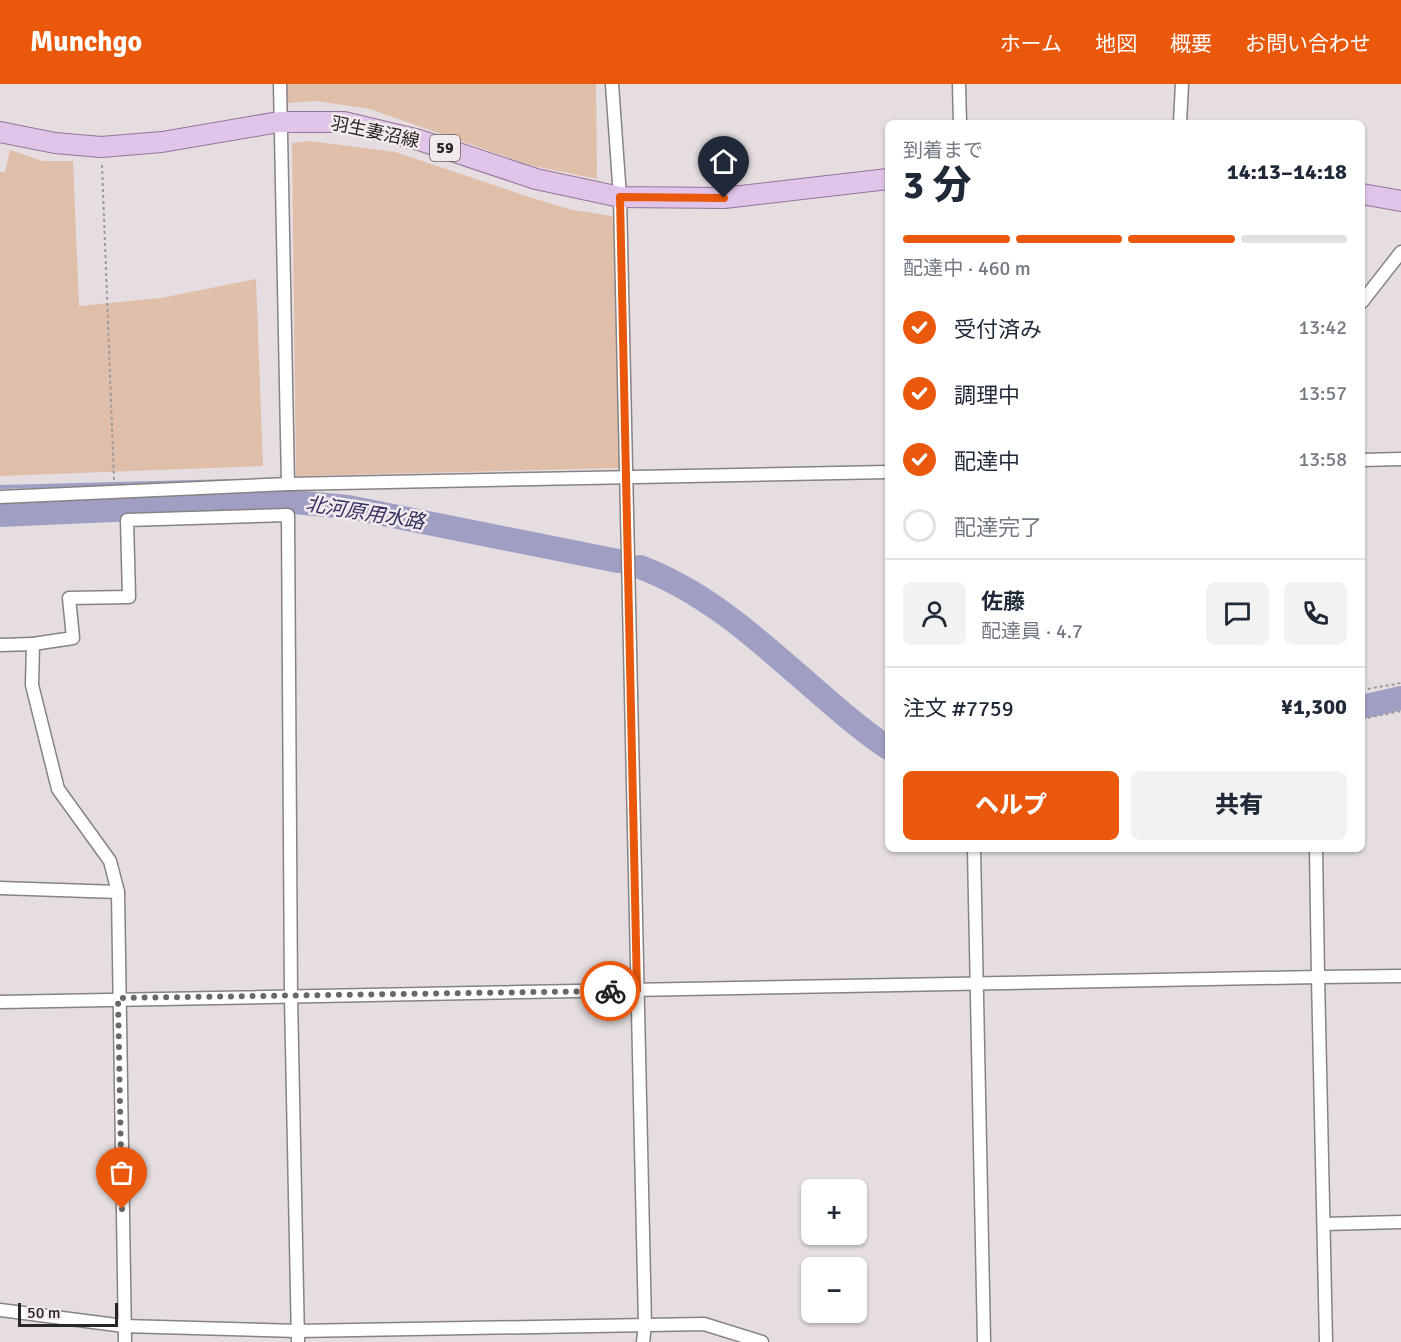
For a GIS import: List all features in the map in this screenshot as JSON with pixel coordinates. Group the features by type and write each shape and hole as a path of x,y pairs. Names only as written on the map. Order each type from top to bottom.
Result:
{"main road":[{"name":"羽生妻沼線","path":"0,132 55,143 101,147 162,142 279,122 314,120 378,128 536,179 620,197 724,198 885,179"},
{"path":"1365,195 1401,201"}],"street":[{"path":"279,84 288,484"},
{"path":"612,84 620,197 645,1325 643,1342"},
{"path":"959,84 960,120"},
{"path":"1180,120 1182,84"},
{"path":"1365,298 1401,252"},
{"path":"1365,460 1401,459"},
{"path":"0,498 288,484 885,472"},
{"path":"0,645 33,644 73,638 69,598 129,597 127,520 288,514 291,997 298,1336"},
{"path":"33,644 32,685 58,789 110,861 118,891 125,1342"},
{"path":"974,852 984,1342"},
{"path":"1316,852 1326,1342"},
{"path":"0,888 118,891"},
{"path":"0,1002 1401,975"},
{"path":"1324,1224 1401,1222"},
{"path":"0,1310 124,1326 298,1336 704,1324 762,1342"}],"path":[{"path":"101,147 115,494"},
{"path":"1365,689 1401,683"},
{"path":"1365,718 1401,711"}],"shaded area":[{"path":"274,84 596,84 597,179 529,165 370,109 316,101 275,104"},
{"path":"310,141 395,152 535,199 573,210 612,216 616,224 622,468 296,476 292,143"},
{"path":"10,150 43,161 73,161 79,306 161,298 256,279 263,466 0,476 0,172 5,172"}],"waterway":[{"path":"0,487 233,481"},
{"name":"北河原用水路","path":"0,515 293,502 348,507 618,561"},
{"name":"北河原用水路","path":"640,567 675,583 739,625 857,725 885,746"},
{"name":"北河原用水路","path":"1365,706 1401,698"}],"way so far":[{"path":"122,1209 118,998 610,991"}],"route":[{"path":"610,991 637,990 620,197 724,198"}]}
